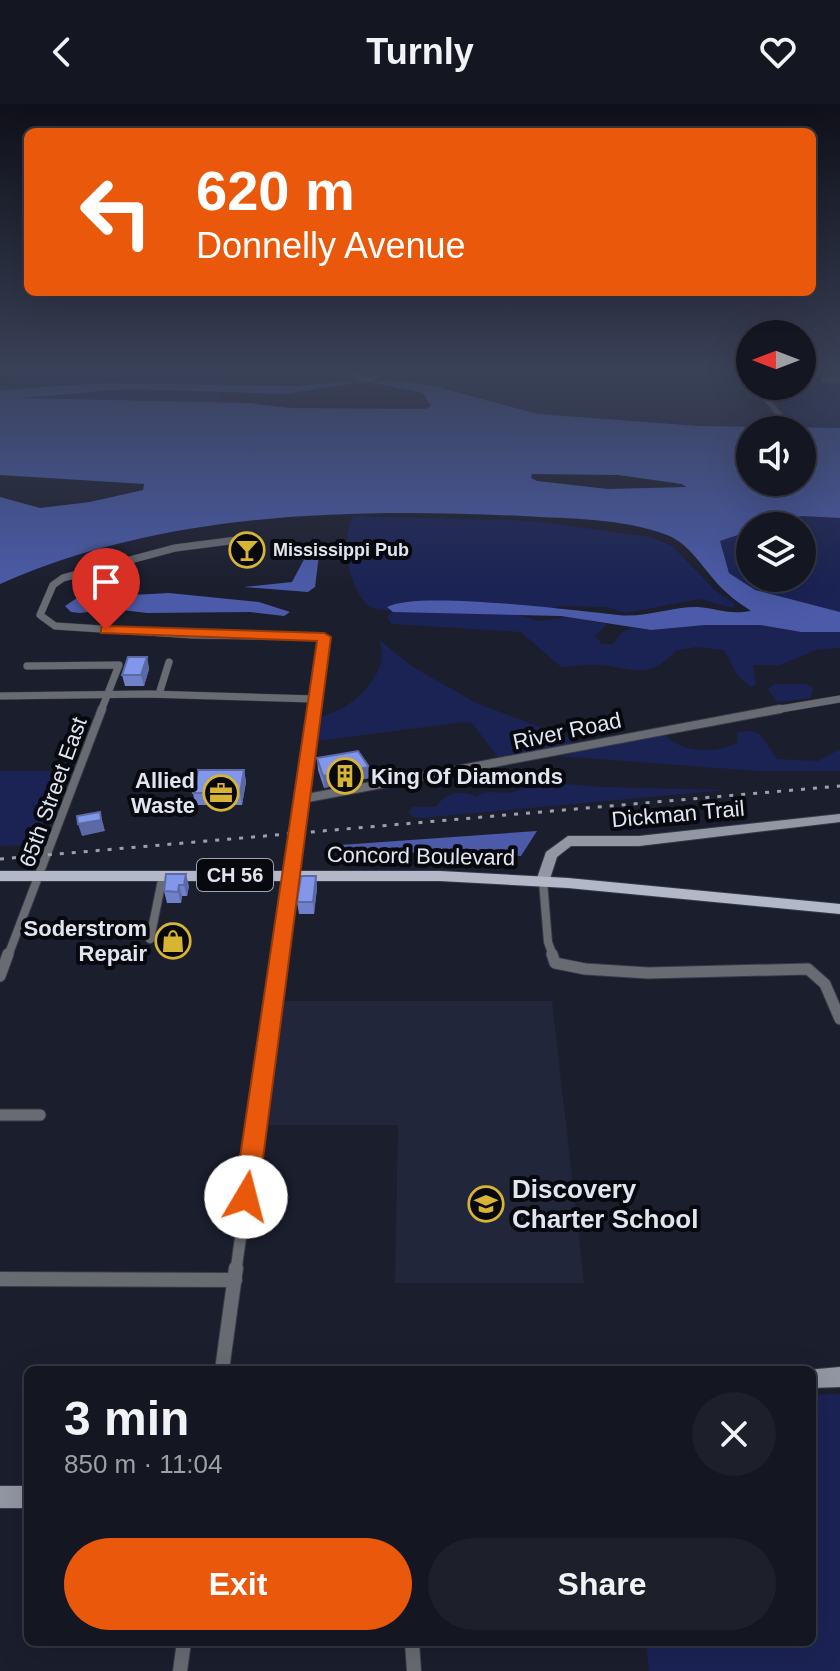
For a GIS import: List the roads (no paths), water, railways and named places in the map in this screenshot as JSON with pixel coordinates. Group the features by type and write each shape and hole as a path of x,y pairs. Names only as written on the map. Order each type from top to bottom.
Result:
{"main road":[{"name":"Concord Boulevard","path":"0,876 440,876 543,881 840,909"}],"street":[{"path":"223,1366 324,637 193,635 55,626 40,615 53,585 63,578 175,548 252,538"},
{"path":"159,694 169,662"},
{"name":"65th Street East","path":"0,976 42,874 119,665 27,666"},
{"path":"0,696 159,694 314,699"},
{"name":"River Road","path":"302,799 523,760 700,722 840,699"},
{"name":"Dickman Trail","path":"543,881 551,855 568,841 639,841 840,818"},
{"path":"150,939 163,875"},
{"path":"543,881 548,942 555,963 578,969 611,971 808,969 826,983 840,1019"},
{"path":"0,1115 40,1115"},
{"path":"0,1279 235,1280"},
{"path":"816,1378 840,1377"},
{"path":"0,1497 24,1497"},
{"path":"180,1671 183,1646"},
{"path":"412,1646 414,1671"}],"railway":[{"path":"0,859 840,786"}],"place":[{"name":"Mississippi Pub","path":"247,550"},
{"name":"King Of Diamonds","path":"345,776"},
{"name":"Allied Waste","path":"221,793"},
{"name":"Soderstrom Repair","path":"173,941"},
{"name":"Discovery Charter School","path":"486,1204"}]}
